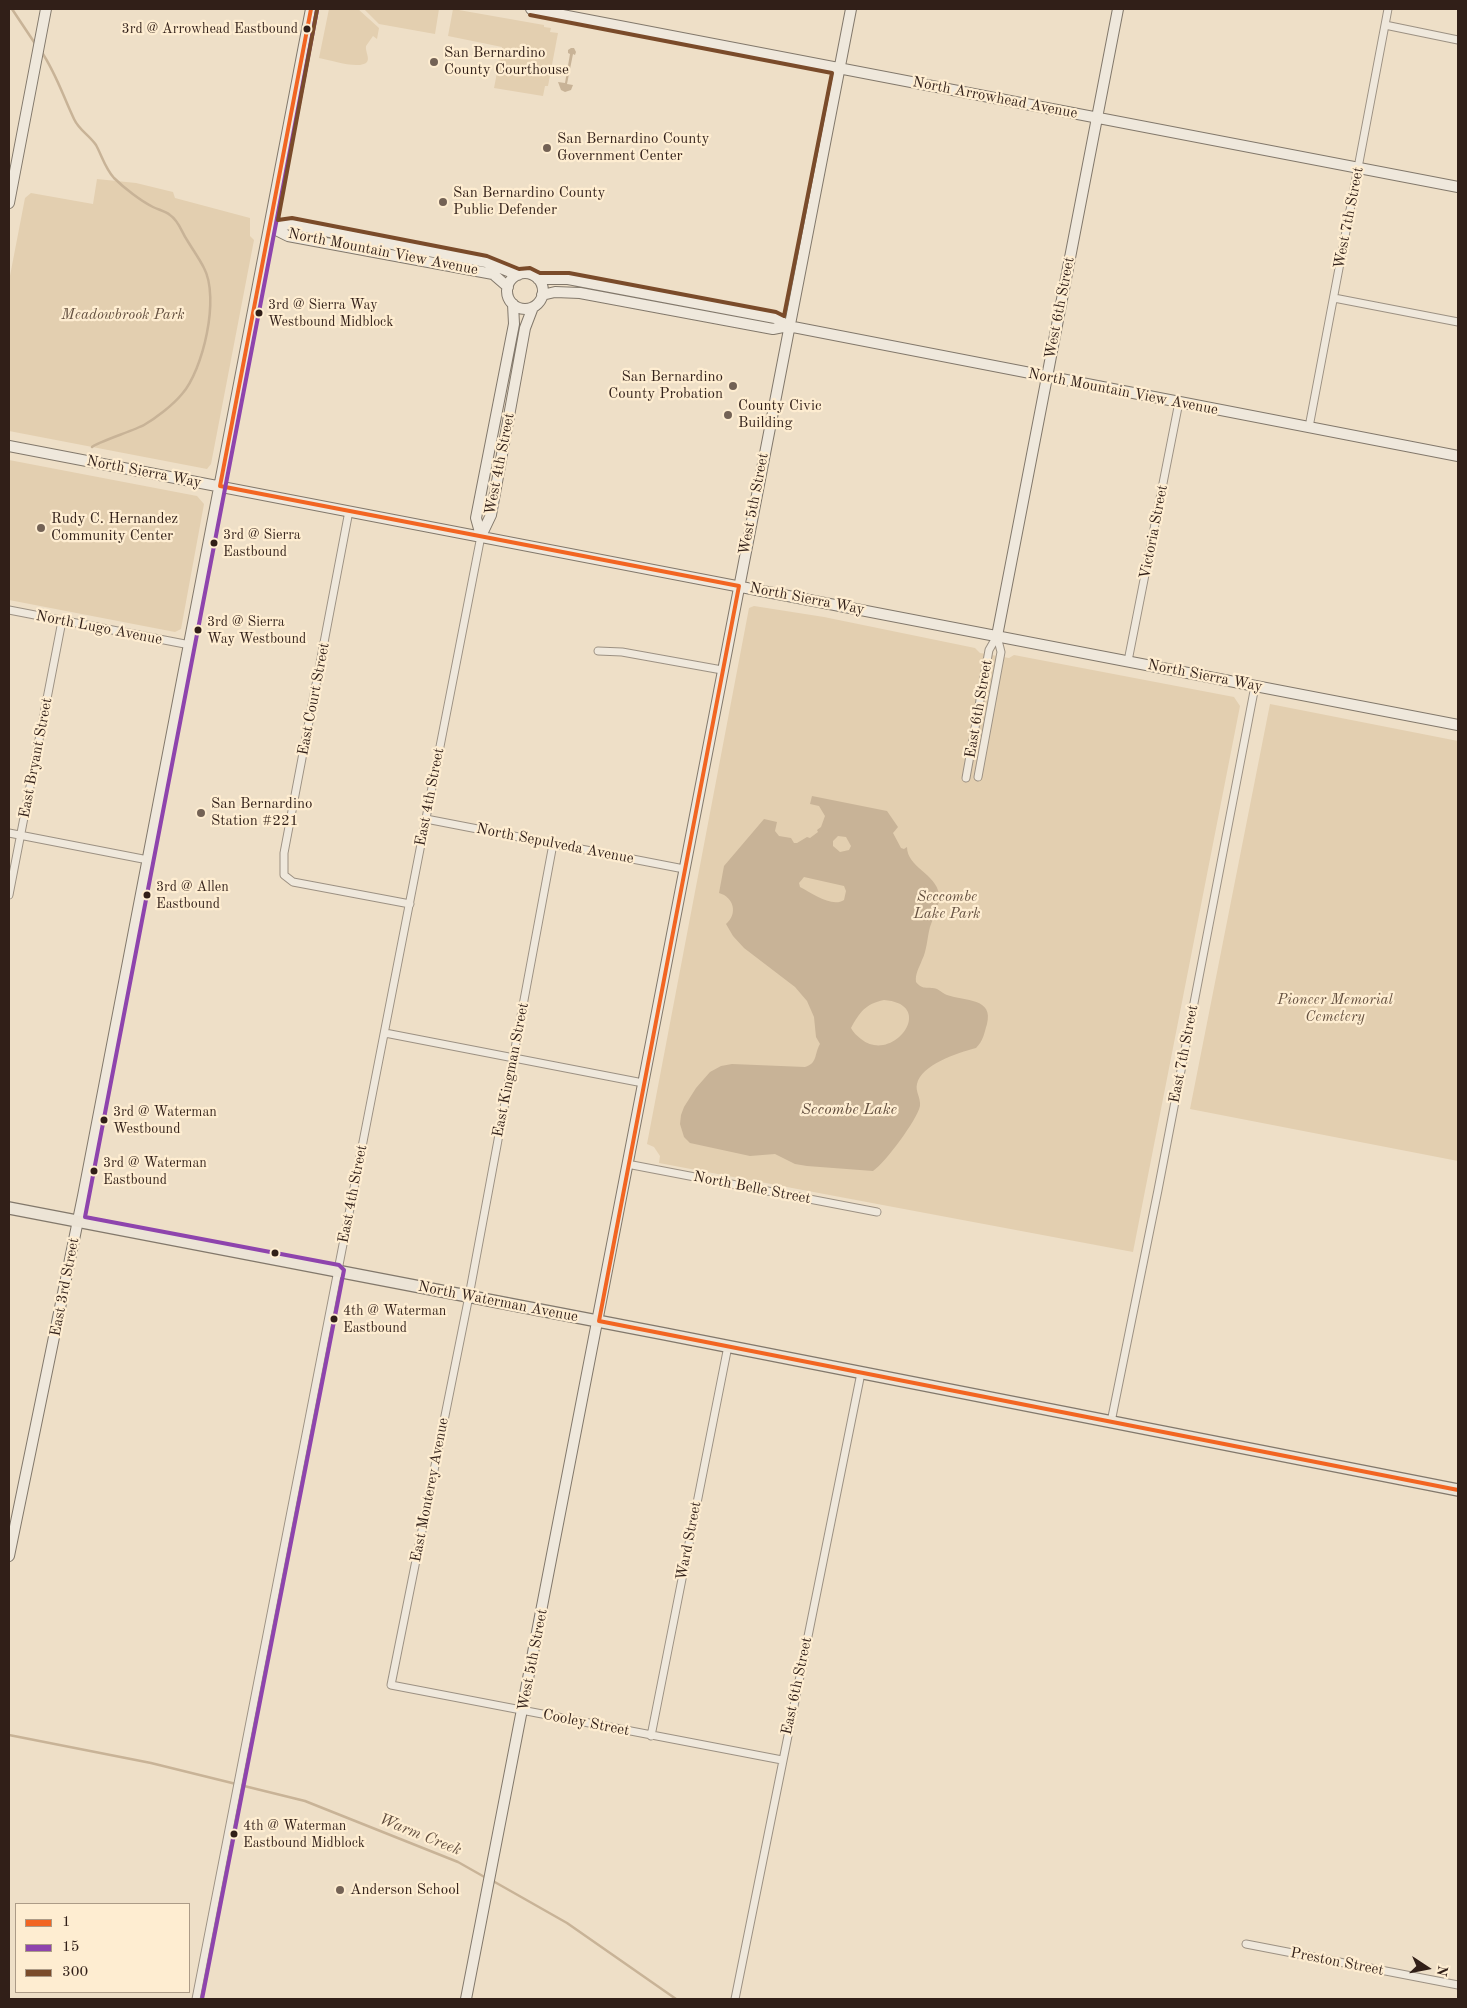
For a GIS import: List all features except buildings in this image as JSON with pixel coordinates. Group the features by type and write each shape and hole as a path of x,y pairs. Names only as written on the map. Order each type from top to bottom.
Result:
{"main road":[{"name":"North Waterman Avenue","path":"9,1208 728,1346 1458,1490"}],"street":[{"path":"9,203 11,176 46,9"},
{"name":"East 3rd Street","path":"9,1556 78,1222 311,9"},
{"name":"North Arrowhead Avenue","path":"531,9 579,13 839,68 1458,187"},
{"name":"West 5th Street","path":"466,1999 524,1711 788,326 851,9"},
{"name":"West 6th Street","path":"997,636 1118,9"},
{"name":"West 7th Street","path":"1309,427 1388,9"},
{"path":"1385,25 1458,40"},
{"name":"North Mountain View Avenue","path":"270,227 292,224 486,262 518,274"},
{"name":"North Mountain View Avenue","path":"270,227 288,236 493,274 508,287"},
{"path":"518,274 529,274 538,279 541,284 542,295 540,301 533,307 524,309 513,304 509,299 508,287 513,277 518,274"},
{"name":"North Mountain View Avenue","path":"538,279 568,279 658,295 775,318 788,326 1458,456"},
{"name":"North Mountain View Avenue","path":"542,295 555,292 580,293 773,329 788,326"},
{"path":"1334,298 1458,322"},
{"name":"West 4th Street","path":"480,536 476,518 514,324 513,304"},
{"name":"West 4th Street","path":"480,536 491,514 526,328 533,307"},
{"name":"Victoria Street","path":"1128,661 1179,402"},
{"name":"North Sierra Way","path":"9,446 1458,725"},
{"name":"East Court Street","path":"349,511 283,860 284,874 293,882 410,904"},
{"name":"East 4th Street","path":"196,1999 480,536"},
{"name":"North Lugo Avenue","path":"9,610 190,645"},
{"name":"East Bryant Street","path":"9,895 62,621"},
{"name":"East 6th Street","path":"978,777 1000,652 997,636"},
{"name":"East 6th Street","path":"966,778 989,650 997,636"},
{"path":"598,651 622,652 722,670"},
{"name":"East 7th Street","path":"1111,1422 1158,1190 1255,686"},
{"name":"North Sepulveda Avenue","path":"426,818 684,869"},
{"path":"9,833 148,860"},
{"name":"East Kingman Street","path":"469,1296 554,844"},
{"path":"385,1032 643,1083"},
{"name":"North Belle Street","path":"627,1164 877,1212"},
{"name":"East Monterey Avenue","path":"391,1685 469,1296"},
{"name":"Ward Street","path":"651,1736 728,1346"},
{"name":"East 6th Street","path":"735,1999 861,1373"},
{"name":"Cooley Street","path":"391,1685 782,1760"},
{"name":"Preston Street","path":"1246,1944 1458,1985"}],"green space":[{"path":"329,9 358,9 379,28 377,39 373,36 366,46 367,62 352,65 319,58"},
{"path":"364,9 439,9 435,34 379,24"},
{"path":"453,9 544,25 544,27 551,28 550,32 558,33 548,86 545,86 543,96 494,88 502,47 448,36"},
{"name":"Meadowbrook Park","path":"97,179 136,183 173,192 175,198 250,218 250,236 254,240 211,464 207,469 9,431 9,281 25,198 31,193 93,204"},
{"path":"9,460 197,496 204,504 181,629 175,632 9,600"},
{"name":"Seccombe Lake Park","path":"754,606 824,617 975,648 980,653 1009,658 1014,655 1234,697 1240,706 1133,1252 659,1163 660,1156 654,1147 647,1144 749,608"},
{"name":"Pioneer Memorial Cemetery","path":"1270,704 1458,741 1458,1161 1190,1109"}],"water":[{"path":"574,48 576,52 575,55 573,54 567,84 573,85 571,90 565,92 561,90 558,82 565,83 570,54 568,50"},
{"name":"Secombe Lake","path":"812,796 887,811 898,827 893,833 901,848 907,847 908,854 912,860 933,881 939,894 938,907 930,927 916,982 924,987 937,989 947,995 976,1002 986,1009 988,1016 983,1037 976,1048 941,1061 925,1071 920,1077 917,1084 920,1103 918,1112 900,1141 873,1171 807,1166 795,1164 775,1154 750,1156 690,1143 684,1137 680,1124 684,1107 696,1088 710,1072 721,1066 732,1064 805,1067 812,1063 815,1058 820,1044 816,1037 814,1017 807,1001 795,987 744,948 733,936 726,924 732,916 733,906 728,898 719,893 724,866 764,819 777,822 775,831 779,836 791,838 794,843 807,837 810,838 818,832 817,830 821,827 825,816 819,806 810,804","holes":["838,836 846,837 851,846 849,850 840,852 833,846 833,841","804,877 844,886 846,891 844,900 834,902 822,899 800,887 799,883","884,1000 900,1004 908,1011 909,1021 905,1031 897,1039 886,1044 873,1045 855,1034 851,1028 857,1017 872,1004"]}],"waterway":[{"path":"12,9 36,45"},
{"path":"41,51 55,76 76,123 96,145 111,174 138,198 176,220 202,264 209,281 210,315 207,333 197,368 190,383 182,394 154,419 92,447"},
{"name":"Warm Creek","path":"9,1735 151,1763 305,1801 458,1862 488,1879"},
{"name":"Warm Creek","path":"493,1881 567,1923 676,1999"}],"transit line":[{"name":"1","path":"311,9 220,486 739,586 599,1321 1458,1490"},
{"name":"15","path":"202,1999 344,1270 339,1265 85,1217 317,10"},
{"name":"300","path":"317,10 278,220 292,218 487,256 519,269 530,268 540,273 569,273 776,312 784,316 832,73 530,15"}],"place":[{"name":"3rd @ Arrowhead Eastbound","path":"307,29"},
{"name":"San Bernardino County Courthouse","path":"434,62"},
{"name":"San Bernardino County Government Center","path":"547,148"},
{"name":"San Bernardino County Public Defender","path":"443,202"},
{"name":"3rd @ Sierra Way Westbound Midblock","path":"259,313"},
{"name":"San Bernardino County Probation","path":"733,386"},
{"name":"County Civic Building","path":"728,415"},
{"name":"Rudy C. Hernandez Community Center","path":"41,528"},
{"name":"3rd @ Sierra Eastbound","path":"214,543"},
{"name":"3rd @ Sierra Way Westbound","path":"198,630"},
{"name":"San Bernardino Station #221","path":"201,813"},
{"name":"3rd @ Allen Eastbound","path":"147,895"},
{"name":"3rd @ Waterman Westbound","path":"104,1120"},
{"name":"3rd @ Waterman Eastbound","path":"94,1171"},
{"name":"4th @ Waterman Eastbound","path":"334,1319"},
{"name":"4th @ Waterman Eastbound Midblock","path":"234,1834"},
{"name":"Anderson School","path":"340,1890"}]}
